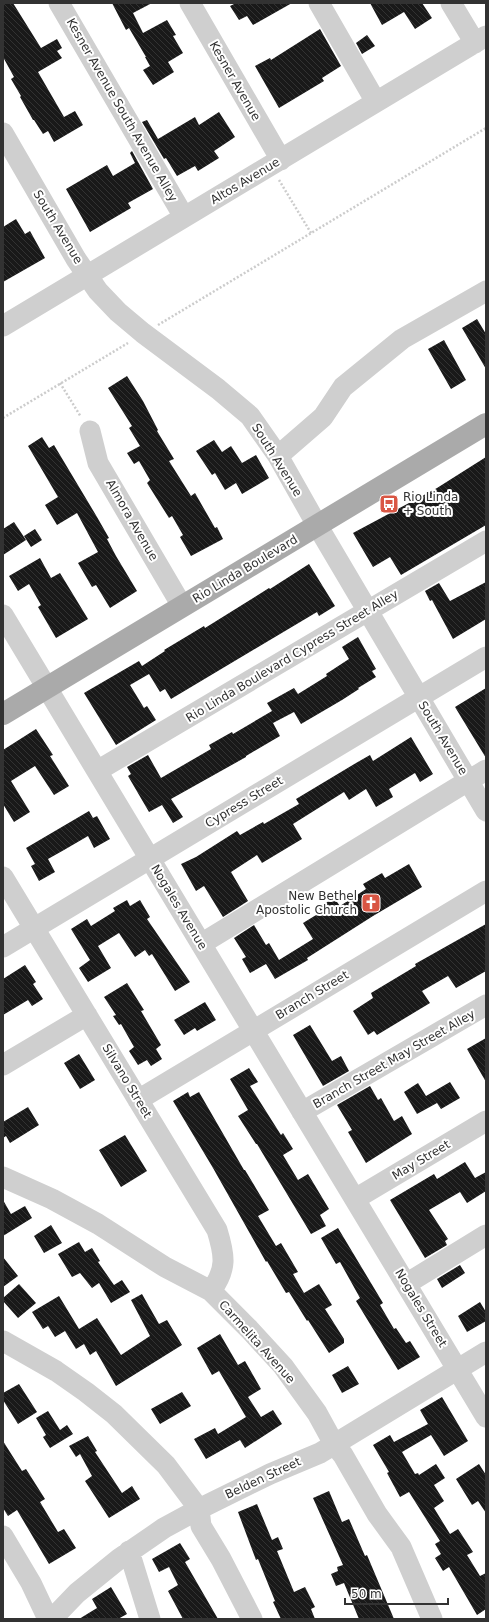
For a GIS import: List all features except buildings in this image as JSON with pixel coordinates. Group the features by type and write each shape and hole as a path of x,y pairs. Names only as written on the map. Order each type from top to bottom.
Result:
{"main road":[{"name":"Rio Linda Boulevard","path":"3,714 486,424"}],"street":[{"name":"Kesner Avenue South Avenue Alley","path":"59,3 184,217"},
{"name":"Kesner Avenue","path":"190,3 278,167"},
{"path":"319,3 376,102"},
{"path":"452,3 480,40"},
{"name":"Altos Avenue","path":"3,326 184,217 278,167 376,102 480,40"},
{"name":"South Avenue","path":"3,133 76,259 98,291 118,312 143,333 218,389 250,416 278,456 419,698 477,776 486,811"},
{"path":"278,456 323,417 343,387 402,339 486,291"},
{"name":"Almora Avenue","path":"90,431 98,463 182,606"},
{"name":"Rio Linda Boulevard Cypress Street Alley","path":"97,771 486,541"},
{"name":"Nogales Avenue","path":"5,622 47,688 355,1199"},
{"name":"Cypress Street","path":"3,947 486,657"},
{"path":"201,944 477,776"},
{"name":"Silvano Street","path":"3,877 217,1230 224,1261 220,1279 211,1291"},
{"name":"Branch Street","path":"138,1100 486,891"},
{"name":"Branch Street May Street Alley","path":"302,1112 486,1005"},
{"path":"3,1065 87,1014"},
{"name":"May Street","path":"355,1199 486,1121"},
{"name":"Carmelita Avenue","path":"3,1178 52,1199 98,1224 165,1267 211,1291 249,1329 282,1366 317,1413 334,1444 343,1456 377,1514 401,1547 432,1619"},
{"name":"Nogales Street","path":"355,1199 486,1417"},
{"path":"406,1284 486,1235"},
{"path":"3,1341 56,1371 114,1414 166,1465 199,1508 201,1526 221,1559 252,1619"},
{"name":"Belden Street","path":"52,1619 77,1593 129,1551 164,1528 199,1508 270,1474 320,1453 486,1352"},
{"path":"4,1540 31,1583 48,1619"},
{"path":"129,1551 150,1619"}],"path":[{"path":"156,326 486,128"},
{"path":"278,167 311,233"},
{"path":"3,418 131,341"},
{"path":"60,383 78,410"}],"place":[{"name":"Rio Linda + South","path":"389,504"},
{"name":"New Bethel Apostolic Church","path":"371,903"}]}
